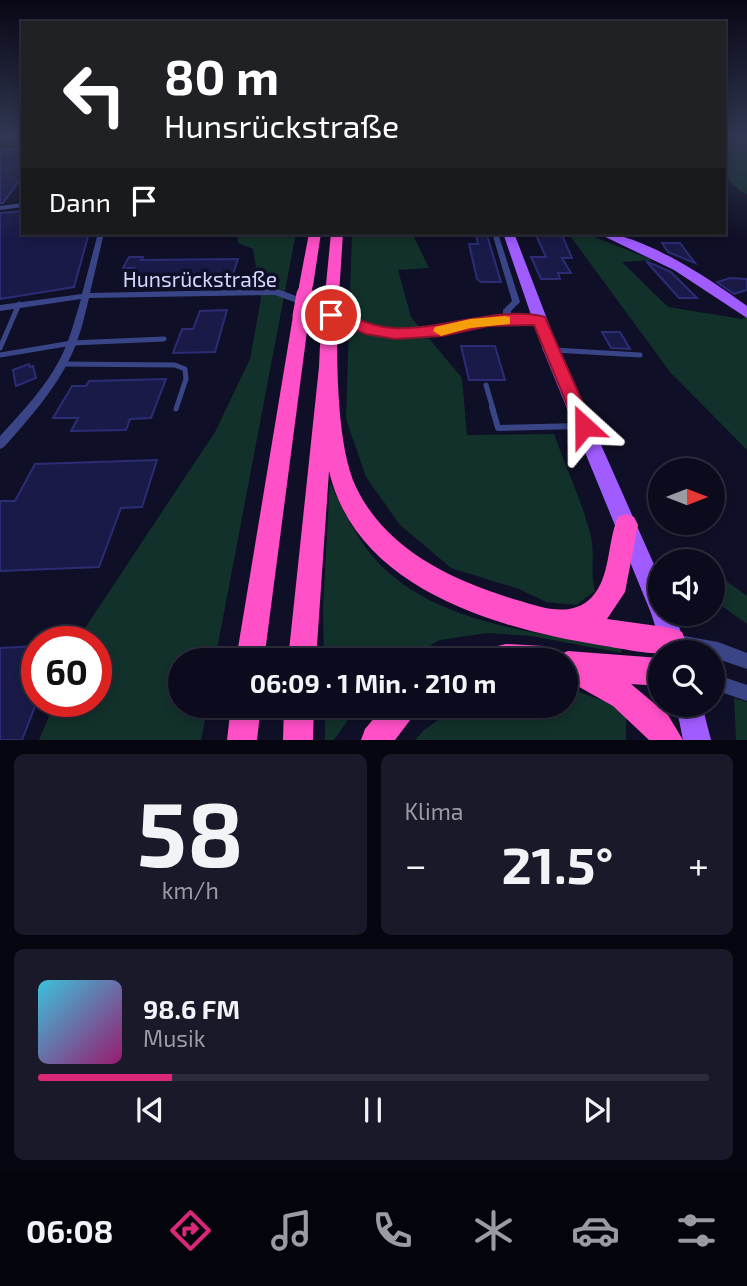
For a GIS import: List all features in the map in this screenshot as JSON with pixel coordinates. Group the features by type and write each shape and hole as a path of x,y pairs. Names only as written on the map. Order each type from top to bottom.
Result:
{"highway":[{"path":"252,648 315,235"},
{"path":"303,648 337,235"},
{"path":"328,367 339,461 347,493 369,528 394,556 427,577 469,598 515,613 648,642"},
{"path":"568,624 599,609 612,592 626,525"},
{"path":"578,664 648,670"},
{"path":"578,672 622,693 637,704 668,740"},
{"path":"242,740 245,718"},
{"path":"298,740 299,718"},
{"path":"376,740 394,718"}],"main road":[{"path":"509,235 551,350 648,577"},
{"path":"609,235 689,272 747,313"},
{"path":"692,717 697,740"}],"street":[{"path":"0,208 21,205"},
{"path":"0,444 44,391 72,343 100,235"},
{"path":"496,235 516,302 507,310 507,320"},
{"name":"Hunsrückstraße","path":"0,308 85,296 276,292 292,296 350,324 395,334 442,331 470,324 507,320 540,321"},
{"path":"725,652 747,661"},
{"path":"725,685 747,693"}],"lane":[{"path":"0,348 19,304"},
{"path":"0,355 72,343 164,339"},
{"path":"551,350 640,355"},
{"path":"62,363 175,365 185,369 186,379 176,410"},
{"path":"486,385 498,428 584,426"}],"green space":[{"path":"726,171 747,171 747,194 726,177"},
{"path":"237,235 296,235 217,648 168,648 168,718 205,718 201,740 39,740 49,717 112,717 112,626 86,626 215,432 250,359 261,299 253,249 238,243"},
{"path":"352,235 413,235 429,268 398,270 411,317 462,378 467,435 554,434 584,511 591,537 595,591 576,605 546,602 519,589 451,568 400,525 366,477 346,419"},
{"path":"569,235 589,235 653,260 622,262 668,307 742,319 747,316 747,450 670,372"},
{"path":"330,482 346,516 366,548 390,573 418,593 449,609 483,620 553,636 621,647 622,653 531,636 487,633 440,640 426,648 324,648 323,607"},
{"path":"725,580 747,596 747,624 725,608"},
{"path":"578,692 626,709 626,740 415,740 441,718 578,718"},
{"path":"734,698 747,702 747,740 736,740"},
{"path":"325,718 349,718 334,740 325,740"}],"building":[{"path":"0,171 21,171 21,178 3,203 0,203"},
{"path":"21,211 21,235 88,235 74,287 0,299 0,213"},
{"path":"476,235 487,235 501,282 481,282 477,279 469,244 478,244"},
{"path":"536,235 562,235 572,258 562,258 571,273 558,273 560,279 541,279 531,257 546,257"},
{"path":"662,243 680,243 695,263 668,252"},
{"path":"129,257 143,257 141,260 238,259 230,283 126,284 135,268 123,268"},
{"path":"646,261 671,272 697,298 679,298"},
{"path":"730,278 747,279 747,290 734,294 717,282"},
{"path":"227,310 215,352 173,353 182,329 193,329 200,311"},
{"path":"602,332 620,332 630,349 611,348"},
{"path":"461,346 495,346 505,380 469,380"},
{"path":"29,364 30,367 33,366 36,378 16,386 13,370"},
{"path":"166,379 151,418 130,419 126,430 71,431 78,418 53,418 72,386 86,386 89,381"},
{"path":"157,460 142,507 121,508 99,567 0,571 0,501 15,501 35,464"},
{"path":"21,647 21,717 31,717 22,740 0,740 0,648"}],"slow traffic":[{"path":"441,331 505,320"}],"route":[{"path":"331,315 350,324 395,334 442,331 488,321 540,321 584,426"}]}
